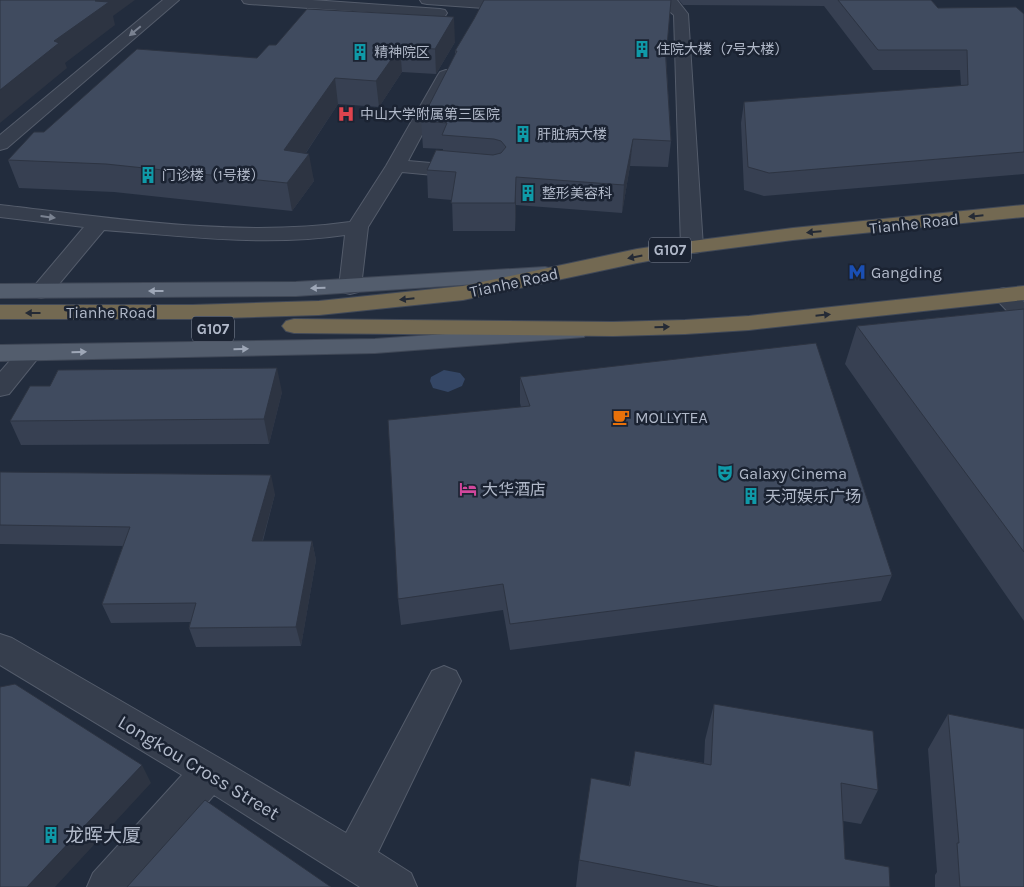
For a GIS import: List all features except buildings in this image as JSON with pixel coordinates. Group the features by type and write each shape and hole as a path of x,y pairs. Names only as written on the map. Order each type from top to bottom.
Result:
{"highway":[{"name":"Tianhe Road","path":"0,330 319,308 463,293 637,256 692,247 793,234 1024,212"},
{"name":"Tianhe Road","path":"0,312 112,322 613,329 749,323 1014,294"}],"main road":[{"path":"0,291 237,290 350,286 559,273"},
{"path":"0,353 385,346 613,329"}],"street":[{"path":"0,144 172,0"},
{"path":"249,0 318,2 440,13"},
{"path":"427,0 486,2 475,21"},
{"path":"670,0 673,7 680,14 692,247"},
{"path":"304,19 318,2"},
{"path":"350,286 357,227 396,166 452,64"},
{"path":"396,166 484,173"},
{"path":"0,211 99,223 245,235 322,232 357,227"},
{"path":"41,291 99,223"},
{"path":"1014,294 1024,315"},
{"path":"0,388 30,353"},
{"name":"Longkou Cross Street","path":"0,648 210,772 397,887"},
{"path":"352,860 444,681"},
{"path":"107,887 210,772"}],"water":[{"path":"444,370 460,373 465,379 462,386 448,392 433,388 430,381 431,377"}],"place":[{"name":"住院大楼（7号大楼）","path":"642,49"},
{"name":"精神院区","path":"360,52"},
{"name":"中山大学附属第三医院","path":"346,114"},
{"name":"肝脏病大楼","path":"523,134"},
{"name":"门诊楼（1号楼）","path":"148,175"},
{"name":"整形美容科","path":"528,193"},
{"name":"Gangding","path":"857,272"},
{"name":"MOLLYTEA","path":"621,417"},
{"name":"Galaxy Cinema","path":"725,473"},
{"name":"大华酒店","path":"468,489"},
{"name":"天河娱乐广场","path":"751,496"},
{"name":"龙晖大厦","path":"51,835"}]}
